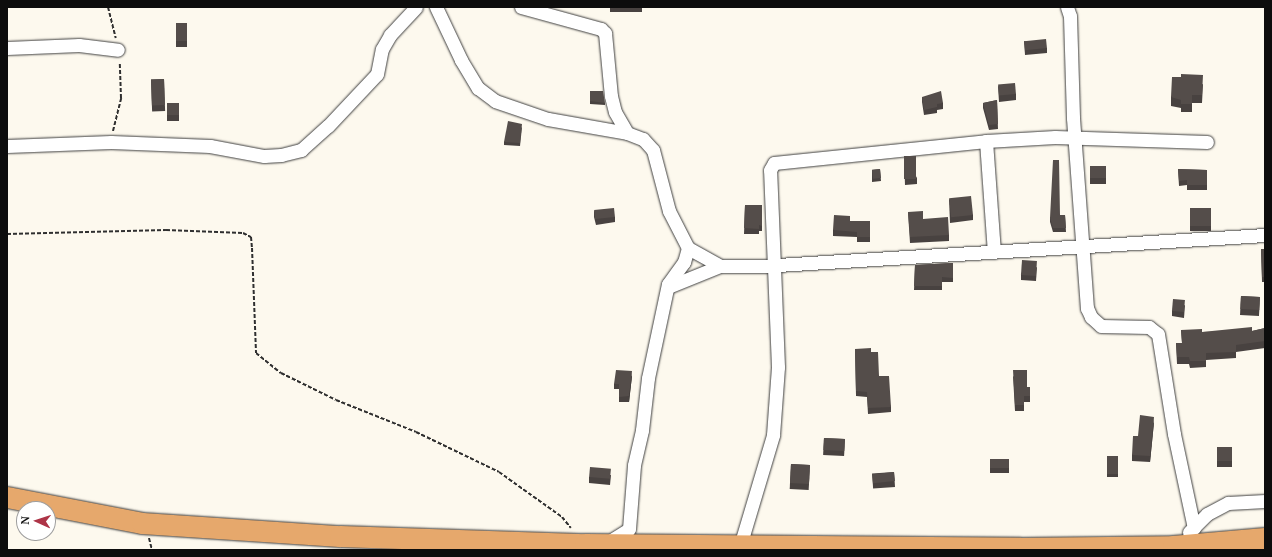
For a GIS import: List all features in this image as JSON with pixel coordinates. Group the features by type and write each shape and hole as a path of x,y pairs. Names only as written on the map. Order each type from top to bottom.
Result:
{"highway":[{"path":"7,497 142,523 340,536 598,546 1020,549 1174,546 1265,538"}],"street":[{"path":"7,146 111,142 210,146 264,156 281,155 301,150 328,126 377,74 382,50 390,35 407,14 416,7"},
{"path":"436,7 478,88 495,101 548,119 627,133 643,139 653,150 669,211 688,248 720,266"},
{"path":"521,7 538,10 601,29 605,33 611,96 615,112 627,133"},
{"path":"1067,7 1070,22 1075,138 1084,245 1087,308 1091,317 1102,326 1149,327 1158,334 1174,434 1194,528"},
{"path":"7,48 79,45 118,50"},
{"path":"740,546 773,436 778,367 776,264 770,170 774,163 986,141 1075,138 1207,142"},
{"path":"986,141 994,252"},
{"path":"668,286 720,266 994,252 1084,245 1265,235"},
{"path":"598,546 629,528 634,465 642,430 648,378 668,286 684,262 688,248"},
{"path":"1174,546 1208,514 1228,503 1265,502"}],"path":[{"path":"108,7 118,50 120,98 111,142"},
{"path":"7,234 166,230 243,232 250,237 252,248 256,353 281,373 336,400 416,432 500,472 598,546"}],"building":[{"path":"176,23 187,23 187,41 176,41"},
{"path":"1046,39 1047,48 1025,50 1024,41"},
{"path":"1181,74 1203,75 1202,95 1192,95 1192,104 1181,104 1181,100 1171,97 1172,77 1181,77"},
{"path":"151,79 164,79 165,105 152,105"},
{"path":"1015,83 1016,94 999,95 998,84"},
{"path":"590,91 603,91 605,103 590,101"},
{"path":"941,91 943,103 937,104 937,107 924,110 922,97"},
{"path":"997,100 998,124 989,125 983,103"},
{"path":"167,103 179,103 179,115 167,115"},
{"path":"508,121 522,124 520,143 504,142"},
{"path":"904,156 916,156 916,179 904,179"},
{"path":"1053,160 1059,160 1060,215 1065,215 1066,228 1053,228 1050,218"},
{"path":"1090,166 1106,166 1106,178 1090,178"},
{"path":"880,169 881,178 873,179 872,170"},
{"path":"1178,169 1207,170 1207,185 1187,185 1187,180 1179,181"},
{"path":"971,196 973,215 951,217 949,198"},
{"path":"745,205 762,205 762,226 759,225 759,229 744,228"},
{"path":"614,208 615,217 595,219 594,210"},
{"path":"1190,208 1211,208 1211,226 1190,226"},
{"path":"923,211 923,219 948,217 949,235 910,237 908,212"},
{"path":"834,215 850,216 850,221 870,221 870,237 857,237 857,232 833,230"},
{"path":"1261,249 1265,249 1265,277 1262,277"},
{"path":"1022,260 1037,261 1036,276 1021,275"},
{"path":"953,263 953,278 942,277 942,286 914,286 915,265"},
{"path":"1241,296 1260,297 1259,310 1240,309"},
{"path":"1173,299 1185,300 1184,312 1172,311"},
{"path":"1252,327 1252,331 1265,328 1265,341 1236,345 1236,352 1206,353 1206,361 1190,361 1189,357 1177,357 1176,343 1182,343 1181,330 1202,329 1202,332"},
{"path":"871,348 871,352 878,352 879,376 889,376 891,407 868,408 867,392 856,391 855,349"},
{"path":"616,370 632,371 629,396 619,397 619,384 614,384"},
{"path":"1013,370 1027,370 1027,387 1030,387 1030,396 1024,396 1024,405 1015,405"},
{"path":"1140,415 1154,417 1150,456 1132,455 1133,436 1138,436"},
{"path":"824,438 845,439 844,451 823,450"},
{"path":"1217,447 1232,447 1232,461 1217,461"},
{"path":"1107,456 1118,456 1118,474 1107,474"},
{"path":"990,459 1009,459 1009,468 990,468"},
{"path":"791,464 810,465 809,484 790,483"},
{"path":"590,467 611,469 610,479 589,477"},
{"path":"894,472 895,481 873,483 872,474"}]}
